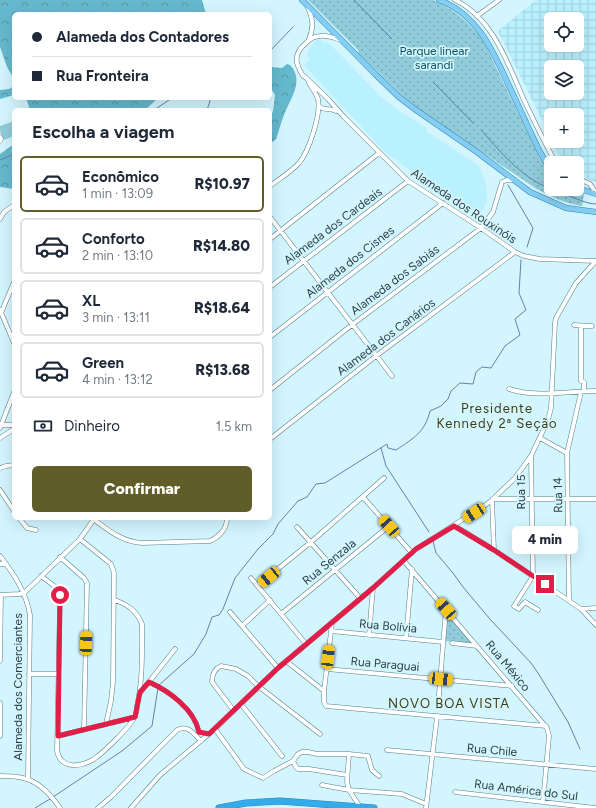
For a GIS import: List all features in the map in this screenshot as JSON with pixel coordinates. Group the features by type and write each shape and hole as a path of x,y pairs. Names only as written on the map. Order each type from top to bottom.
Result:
{"highway":[{"path":"220,808 246,803 280,801 374,808"}],"main road":[{"path":"302,0 403,100 477,152 530,192 566,208 596,212"},
{"path":"439,0 461,12 482,33 496,58 544,159"},
{"path":"584,190 596,193"}],"street":[{"path":"455,0 462,3 485,24 504,55 543,140 552,156"},
{"path":"477,16 499,0"},
{"name":"Alameda dos Rouxinóis","path":"308,5 313,22 312,31 308,41 298,51 296,58 297,66 316,94 318,104"},
{"path":"308,41 314,36 327,36 341,40"},
{"name":"Alameda dos Rouxinóis","path":"303,75 408,181 515,252 528,257 540,259 596,261"},
{"path":"272,184 299,163 306,151 318,118 330,104 328,99 321,98 318,104 318,118"},
{"path":"318,104 321,108 325,109"},
{"name":"Alameda dos Rouxinóis","path":"325,109 334,110 344,118"},
{"path":"0,137 2,139 0,141"},
{"path":"272,237 379,153"},
{"name":"Alameda dos Sabiás","path":"272,388 353,324 481,228 493,212 502,182 507,180 515,180"},
{"name":"Alameda dos Cardeais","path":"272,285 408,181"},
{"path":"584,181 590,184 596,193"},
{"name":"Alameda dos Cisnes","path":"272,335 443,203"},
{"path":"0,219 4,212 12,206"},
{"path":"272,220 392,376"},
{"name":"Alameda dos Canários","path":"272,437 376,356 515,252"},
{"path":"131,808 160,775 215,730 258,686 286,661 412,553 432,538 454,526 493,499 515,478 531,456 540,438 551,408 556,318 576,283 596,261"},
{"path":"12,286 1,311 12,338"},
{"path":"574,325 592,326"},
{"path":"580,326 581,381 584,382 582,391"},
{"path":"509,389 523,393 596,391"},
{"name":"Rua 14","path":"569,600 567,453 582,391"},
{"path":"12,397 0,426 12,425"},
{"path":"0,438 12,430"},
{"path":"540,438 567,453"},
{"name":"Rua 15","path":"531,456 533,576"},
{"path":"0,464 6,466"},
{"path":"0,468 12,465"},
{"path":"258,585 311,542 384,478"},
{"path":"0,490 12,507"},
{"path":"363,497 412,553"},
{"path":"493,499 596,499"},
{"path":"493,499 494,550"},
{"path":"21,520 27,528 36,530"},
{"path":"0,661 0,595 24,593 80,539 92,520"},
{"path":"96,520 120,538 131,543 210,541 224,529 227,524 227,520"},
{"name":"Rua Senzala","path":"281,614 389,526"},
{"path":"454,526 494,550 569,600 581,609 596,625"},
{"path":"297,527 360,598"},
{"path":"80,539 111,564 115,577 113,682 106,724"},
{"name":"Alameda dos Comerciantes","path":"0,556 24,593 30,616 28,779"},
{"path":"60,557 84,578 87,583 84,730"},
{"name":"Rua México","path":"404,561 546,726"},
{"path":"0,564 6,564"},
{"path":"406,638 412,569"},
{"path":"41,576 57,588 60,595 57,751 58,757 61,761 70,765 80,764 93,759 107,747 135,717 140,692 142,624 132,608 115,600"},
{"path":"533,576 514,606 519,609 525,602 538,610"},
{"path":"251,578 306,644"},
{"path":"369,635 373,588"},
{"path":"242,626 270,600"},
{"path":"581,609 596,608"},
{"path":"438,706 446,609"},
{"path":"230,612 278,668"},
{"path":"332,623 324,691 324,702 326,706 546,726 549,736 543,802"},
{"name":"Rua Bolívia","path":"331,631 443,642"},
{"path":"452,643 478,646"},
{"path":"140,692 175,649"},
{"path":"286,661 324,691"},
{"path":"234,711 212,682 215,670 221,666 236,669 248,676 258,686 320,734"},
{"name":"Rua Paraguai","path":"327,669 512,686"},
{"path":"29,674 58,674"},
{"path":"149,682 176,698 197,723 199,732"},
{"path":"0,703 0,736"},
{"path":"241,704 282,756"},
{"path":"58,736 135,717"},
{"path":"322,786 349,790 402,794 426,806 437,717"},
{"path":"98,808 111,797 172,733 180,728 184,728 193,732 209,734"},
{"path":"215,730 244,769 255,773 262,778 292,761 302,752 368,756 372,770 379,776"},
{"path":"193,732 201,741"},
{"name":"Rua Chile","path":"387,750 596,769"},
{"path":"349,754 347,775 349,790 360,807"},
{"path":"292,761 298,769 309,769 347,775"},
{"path":"0,776 21,777 28,779 49,794 60,808"},
{"name":"Rua América do Sul","path":"455,792 595,808"}],"shaded area":[{"path":"536,0 596,0 596,182 589,180 584,176 584,156 560,156 556,148 584,148 584,108 544,108 544,124 498,31"},
{"path":"319,39 326,44 328,42 381,97 399,111 427,128 426,131 479,166 486,184 487,199 483,210 476,218 469,211 386,153 304,65 310,59 307,56 308,51 316,40"}],"green space":[{"path":"0,0 202,0 205,12 12,12 12,76 7,67 0,47"},
{"name":"Parque linear sarandi","path":"308,0 433,0 455,12 472,27 483,40 539,157 544,164 544,193 418,108 402,95 359,54 358,50"},
{"path":"287,64 290,65 296,77 296,84 276,139 272,142 272,113 275,95 272,90 272,67 282,68"},
{"path":"12,87 12,96 0,99 0,90"},
{"path":"27,100 156,100 147,108 29,108"},
{"path":"12,122 12,137 4,140 0,131 0,126"},
{"path":"12,145 12,189 0,187 0,154"},
{"name":"Parque linear sarandi","path":"550,196 584,196 582,206"},
{"path":"448,613 473,643 445,641"}],"waterway":[{"path":"354,0 392,39"},
{"path":"272,49 293,27"},
{"path":"433,82 473,123"},
{"path":"157,108 169,100"},
{"path":"208,108 210,100"},
{"path":"481,130 507,159 530,178 555,191 584,202 596,204"},
{"path":"0,160 12,155"},
{"path":"508,185 533,228 527,247"},
{"path":"159,685 194,654 206,634 212,617 219,615 223,609 235,578 258,549 273,534 278,524 298,501 307,497 316,484 325,483 387,444 388,448 396,450 408,442 422,429 430,411 441,406 448,399 451,391 460,383 473,384 476,372 482,367 491,368 505,346 520,335 515,319 526,310 519,293 521,260"},
{"path":"381,448 386,466 429,532"},
{"path":"433,541 436,553 463,587 489,618 531,663 568,722 580,749"},
{"path":"53,797 122,751 152,726 158,688"},
{"path":"35,808 50,799"}],"district":[{"name":"Presidente Kennedy 2ª Seção","path":"497,416"},
{"name":"NOVO BOA VISTA","path":"449,703"}],"route":[{"path":"60,595 58,736 135,717 140,692 149,682 176,698 197,723 199,732 209,734 215,730 278,668 373,588 416,549 454,526 494,550 545,584"}]}
